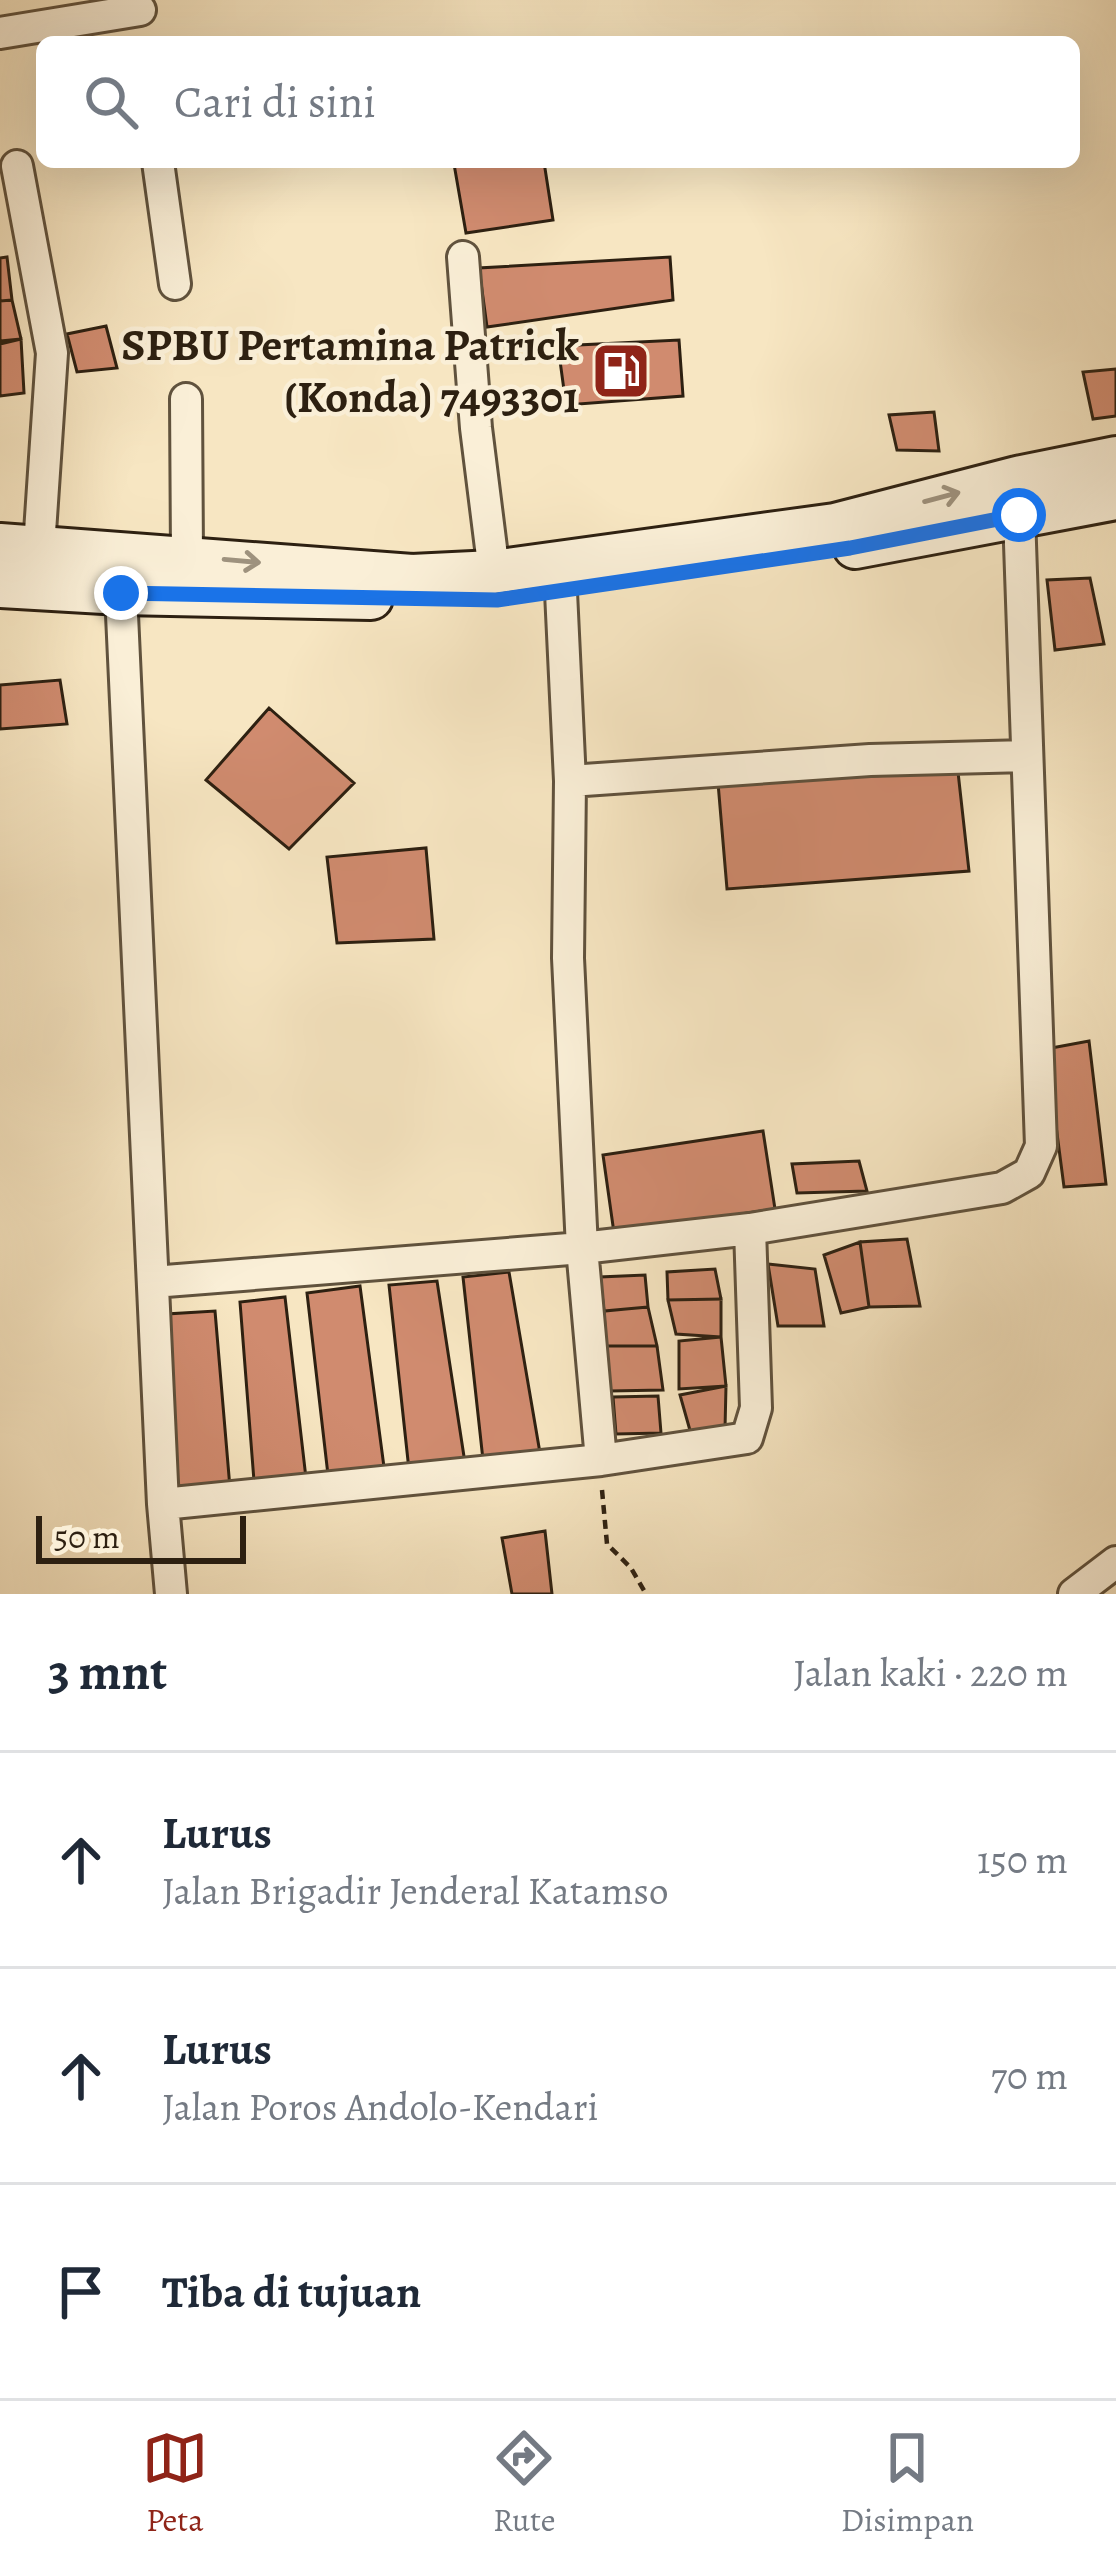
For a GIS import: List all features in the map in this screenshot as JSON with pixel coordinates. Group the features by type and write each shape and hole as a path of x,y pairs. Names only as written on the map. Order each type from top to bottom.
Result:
{"main road":[{"path":"1018,496 1116,458"},
{"path":"0,586 121,593 495,586 560,579 1018,496 1116,498"},
{"path":"19,546 188,556 411,587"}],"street":[{"path":"0,32 139,5 142,36"},
{"path":"19,546 52,352 20,164"},
{"path":"159,168 175,284"},
{"path":"463,257 476,428 495,586"},
{"path":"186,399 188,556"},
{"path":"153,1282 581,1248 750,1229 1002,1188 1029,1173 1041,1147 1018,496"},
{"path":"560,579 570,781 568,958 581,1248 601,1460"},
{"path":"121,593 171,1594"},
{"path":"570,781 870,760 1027,757"},
{"path":"163,1504 601,1460 739,1441 750,1433 756,1408 750,1229"},
{"path":"1074,1594 1116,1562"}],"path":[{"path":"601,1460 603,1534 646,1594"}],"building":[{"path":"455,168 545,168 553,220 466,233"},
{"path":"7,257 12,300 0,301 0,258"},
{"path":"670,257 673,300 487,327 479,268"},
{"path":"12,300 21,339 0,341 0,301"},
{"path":"106,326 117,368 77,372 67,334"},
{"path":"21,339 24,393 0,396 0,344"},
{"name":"SPBU Pertamina Patrick (Konda) 7493301","path":"679,340 683,396 566,405 558,346"},
{"path":"1116,369 1116,416 1093,419 1083,372"},
{"path":"934,412 939,451 897,450 889,415"},
{"path":"1090,578 1104,644 1055,650 1047,580"},
{"path":"60,680 67,724 0,729 0,685"},
{"path":"269,708 354,783 289,849 206,780"},
{"path":"958,772 969,871 727,889 718,783"},
{"path":"426,848 434,939 337,943 327,857"},
{"path":"1089,1041 1106,1184 1064,1187 1046,1049"},
{"path":"763,1131 775,1209 614,1233 603,1155"},
{"path":"859,1161 867,1191 797,1193 792,1164"},
{"path":"907,1239 920,1306 869,1307 860,1242"},
{"path":"860,1242 869,1307 841,1313 824,1255"},
{"path":"768,1264 815,1269 824,1326 778,1326"},
{"path":"715,1269 721,1299 668,1300 667,1272"},
{"path":"509,1272 540,1453 483,1460 463,1277"},
{"path":"645,1275 648,1307 604,1311 600,1277"},
{"path":"437,1281 465,1463 409,1470 389,1285"},
{"path":"360,1286 384,1467 328,1475 307,1293"},
{"path":"285,1297 306,1478 254,1481 240,1302"},
{"path":"721,1299 721,1337 676,1334 668,1300"},
{"path":"648,1307 657,1346 606,1346 604,1311"},
{"path":"215,1311 230,1488 178,1496 167,1314"},
{"path":"721,1337 726,1386 679,1389 679,1341"},
{"path":"606,1346 657,1346 663,1390 610,1391"},
{"path":"726,1386 725,1429 691,1434 680,1395"},
{"path":"658,1396 661,1433 616,1434 613,1397"},
{"path":"545,1531 552,1594 512,1594 502,1538"}],"place":[{"name":"SPBU Pertamina Patrick (Konda) 7493301","path":"621,371"}],"route":[{"path":"121,593 497,600 850,548 1019,515"}]}
